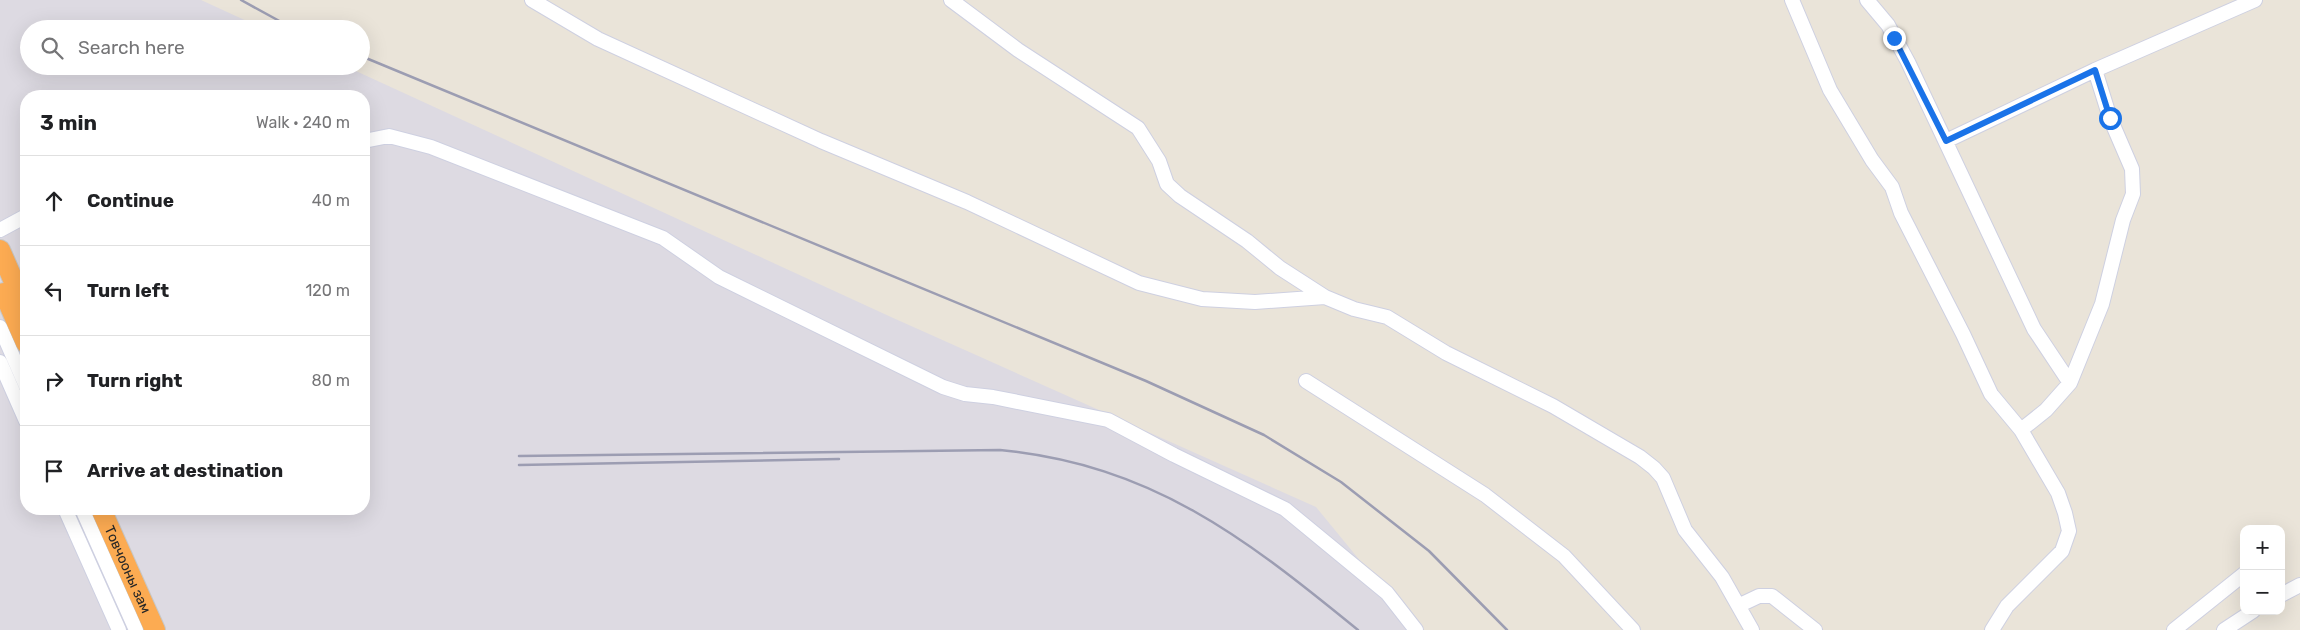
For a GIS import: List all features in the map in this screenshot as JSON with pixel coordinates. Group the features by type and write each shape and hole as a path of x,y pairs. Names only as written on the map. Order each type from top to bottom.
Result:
{"highway":[{"path":"0,250 20,295"},
{"path":"0,285 20,330"},
{"name":"Товчооны зам","path":"103,515 155,630"},
{"name":"Товчооны зам","path":"118,515 169,630"}],"street":[{"path":"532,0 555,6 607,43 821,142 967,202 1139,283 1202,299 1255,302 1325,297"},
{"path":"951,0 1018,50 1138,128 1158,161 1167,184 1180,196 1247,241 1280,268 1325,297 1354,309 1387,317 1446,352 1554,406 1640,457 1663,478 1685,530 1722,577 1740,605 1752,630"},
{"path":"1792,0 1830,90 1872,160 1892,187 1901,213 1963,334 1991,394 2021,430 2058,494 2069,532 2062,551 2007,606 1992,630"},
{"path":"1867,0 1888,25 1946,141 2034,329 2070,383"},
{"path":"1946,141 2095,70 2254,0"},
{"path":"2021,430 2046,410 2070,383 2102,304 2123,220 2133,194 2132,169 2110,118 2095,70"},
{"path":"370,140 389,136 431,147 662,238 719,277 943,387 964,394 1108,420 1174,455 1285,509 1387,593 1416,630"},
{"path":"0,230 20,218"},
{"path":"0,326 20,372"},
{"path":"0,362 20,407"},
{"path":"1306,381 1492,500 1564,556 1633,630"},
{"path":"68,515 120,630"},
{"path":"85,515 136,630"},
{"path":"2174,630 2240,577"},
{"path":"2285,593 2300,585"},
{"path":"1740,605 1759,596 1772,596 1815,630"},
{"path":"2224,630 2247,615"}],"shaded area":[{"path":"0,0 201,0 244,20 20,20 20,75 365,75 891,317 1316,507 1417,630 0,630"}],"railway":[{"path":"241,0 278,20"},
{"path":"370,60 1146,381 1264,435 1341,482 1429,551 1507,630"},
{"path":"519,456 1000,450 1054,458 1104,471 1150,489 1193,511 1235,536 1316,596 1358,630"},
{"path":"519,465 839,459"}],"route":[{"path":"1894,38 1908,62 1946,141 2095,70 2110,118"}]}
